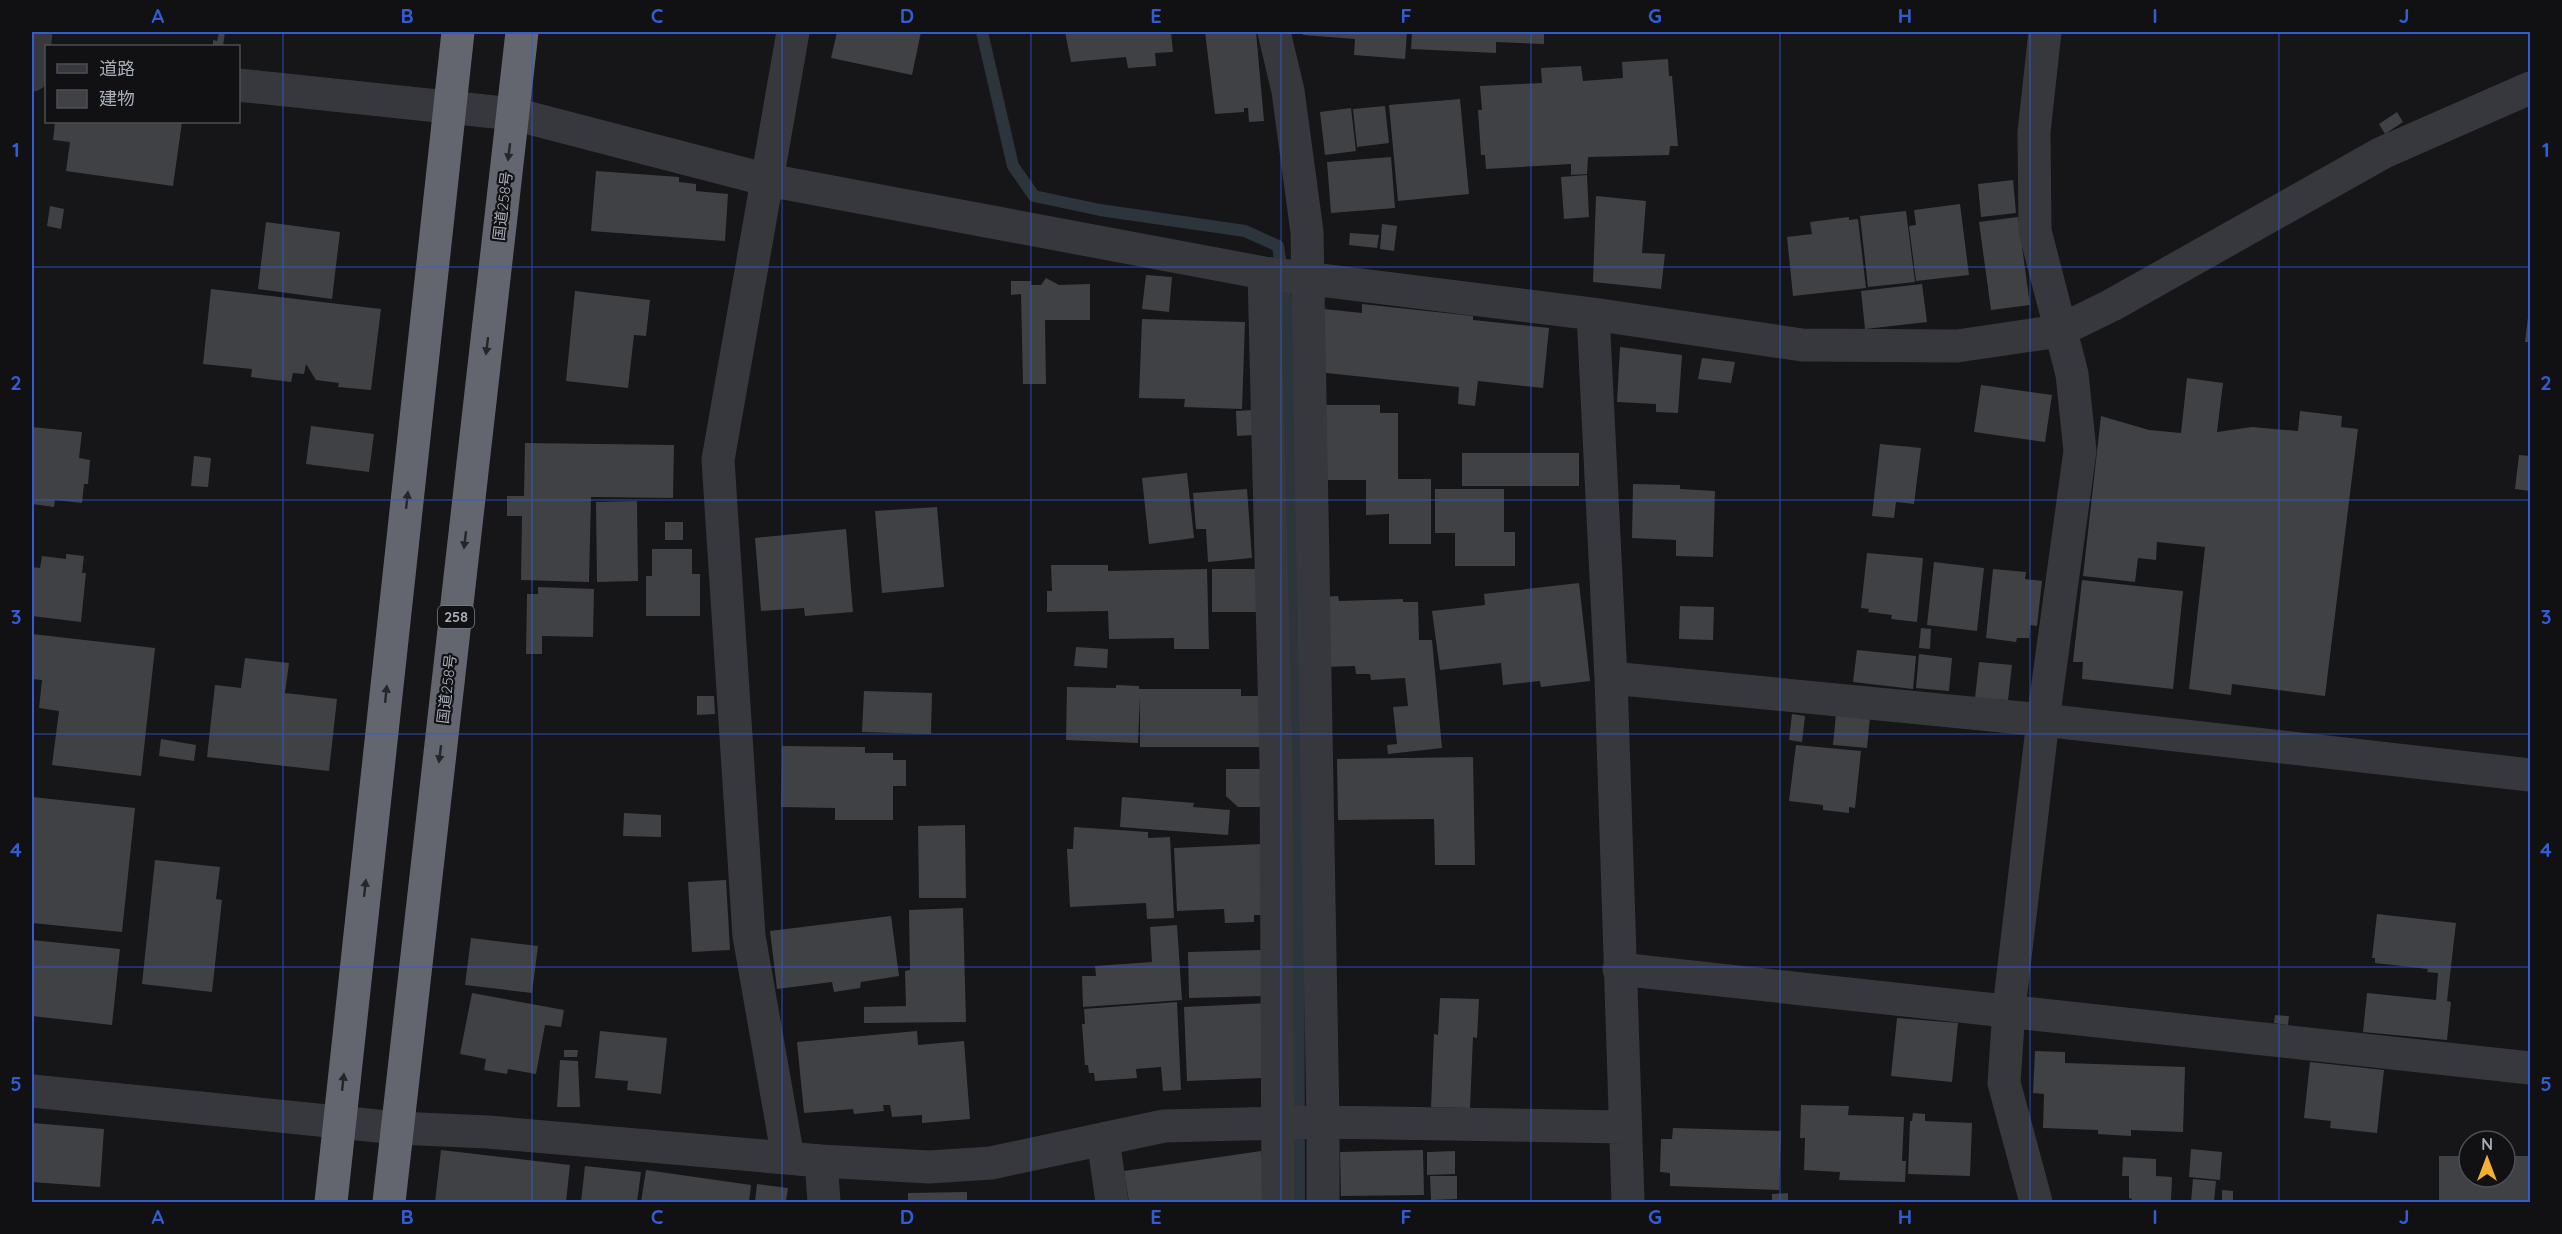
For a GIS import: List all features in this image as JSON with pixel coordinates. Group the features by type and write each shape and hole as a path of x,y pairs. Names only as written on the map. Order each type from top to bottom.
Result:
{"highway":[{"path":"331,1203 458,32"},
{"name":"国道258号","path":"389,1203 522,32"}],"street":[{"path":"788,1158 749,936 735,751 718,460 793,32"},
{"path":"1274,32 1287,91 1307,232 1323,1203"},
{"path":"2036,1203 2004,1083 2009,1010 2043,720 2080,451 2072,374 2059,331 2035,231 2034,132 2045,32"},
{"path":"240,85 514,114 768,180 1264,273 1593,314 1803,345 1957,346 2059,331 2112,305 2382,153 2530,88"},
{"path":"1264,273 1276,762 1278,1203"},
{"path":"1593,314 1611,678 1628,1203"},
{"path":"1611,678 2043,720 2530,775"},
{"path":"1619,969 2530,1068"},
{"path":"32,1091 397,1128 488,1132 821,1161 928,1167 991,1163 1164,1126 1277,1121 1624,1127"},
{"path":"1103,1138 1112,1203"},
{"path":"821,1161 824,1203"}],"building":[{"path":"219,32 225,32 223,45 213,45 213,40 217,41"},
{"path":"837,32 921,32 912,75 831,58"},
{"path":"1065,32 1171,32 1173,52 1155,53 1156,66 1128,68 1126,57 1071,62"},
{"path":"1205,32 1256,32 1264,121 1249,122 1248,108 1244,108 1244,112 1215,114"},
{"path":"1304,32 1407,32 1405,59 1354,55 1355,39 1303,35"},
{"path":"1412,32 1544,32 1544,44 1496,42 1496,53 1411,49"},
{"path":"1668,59 1669,76 1672,76 1678,146 1670,146 1669,155 1588,157 1587,174 1571,175 1571,164 1486,169 1485,155 1481,155 1478,110 1482,110 1480,86 1542,83 1541,68 1581,66 1583,81 1623,78 1622,62"},
{"path":"1460,99 1469,194 1398,201 1389,105"},
{"path":"1385,106 1389,143 1357,147 1353,109"},
{"path":"1351,108 1356,151 1325,155 1320,112"},
{"path":"2397,112 2403,122 2385,134 2379,124"},
{"path":"55,123 182,123 173,186 66,171 70,142 53,140"},
{"path":"1391,157 1395,208 1331,213 1327,162"},
{"path":"596,171 679,177 679,182 696,184 696,191 728,194 725,241 591,231"},
{"path":"1587,175 1589,217 1564,219 1561,177"},
{"path":"2013,180 2016,213 1981,217 1978,184"},
{"path":"1596,196 1646,201 1642,253 1665,254 1661,289 1593,282"},
{"path":"1960,204 1969,275 1916,281 1909,226 1916,225 1914,210"},
{"path":"50,206 64,209 61,229 47,226"},
{"path":"1906,211 1915,282 1868,287 1860,216"},
{"path":"1849,217 1849,220 1858,219 1866,288 1793,296 1787,237 1812,234 1810,222"},
{"path":"2018,217 2030,305 1991,310 1979,222"},
{"path":"266,222 340,232 332,299 258,289"},
{"path":"1382,224 1397,226 1394,251 1380,249"},
{"path":"1350,233 1379,235 1377,248 1349,245"},
{"path":"1146,275 1172,277 1169,312 1142,309"},
{"path":"1046,278 1059,285 1090,284 1090,320 1045,320 1046,384 1023,384 1021,294 1011,295 1011,281 1031,281 1031,285 1041,285"},
{"path":"1922,284 1927,322 1865,329 1861,291"},
{"path":"211,289 381,309 371,390 338,387 339,383 316,380 306,364 304,374 293,373 291,382 251,377 252,369 203,364"},
{"path":"575,291 650,300 646,336 634,335 628,388 566,381"},
{"path":"1362,304 1473,316 1473,320 1549,328 1543,388 1478,381 1475,406 1458,404 1459,387 1317,372 1324,309 1362,313"},
{"path":"2529,309 2530,342 2525,342"},
{"path":"1142,319 1245,322 1242,409 1184,407 1185,399 1139,398"},
{"path":"1620,347 1682,355 1678,413 1656,412 1656,404 1617,402"},
{"path":"1702,358 1735,362 1731,383 1698,379"},
{"path":"2187,378 2223,383 2217,432 2252,427 2298,431 2300,411 2342,416 2341,427 2358,429 2325,696 2232,684 2231,695 2189,689 2205,547 2157,542 2156,560 2138,558 2135,582 2083,576 2101,416 2149,430 2181,433"},
{"path":"1981,385 2052,395 2045,442 1974,432"},
{"path":"1316,405 1380,405 1380,413 1398,413 1398,479 1431,479 1431,544 1389,544 1389,514 1366,515 1366,480 1316,480"},
{"path":"1252,410 1252,435 1237,436 1236,411"},
{"path":"311,426 374,434 369,472 306,464"},
{"path":"32,427 82,432 79,458 90,460 88,484 84,484 82,503 55,500 54,507 32,504"},
{"path":"525,443 674,445 673,498 591,497 589,582 521,580 522,516 507,516 507,496 524,496"},
{"path":"1880,444 1921,448 1914,504 1896,502 1894,518 1872,516"},
{"path":"1462,453 1579,453 1579,486 1462,486"},
{"path":"2519,455 2530,456 2530,491 2515,489"},
{"path":"194,456 211,458 208,487 191,486"},
{"path":"1187,473 1194,538 1149,544 1142,478"},
{"path":"1633,484 1680,485 1680,489 1715,491 1713,557 1676,556 1676,540 1632,538"},
{"path":"1247,489 1252,558 1208,562 1206,529 1196,529 1193,493"},
{"path":"1435,489 1504,489 1504,532 1515,532 1515,566 1455,566 1455,533 1435,533"},
{"path":"637,501 638,581 597,582 596,502"},
{"path":"937,507 944,587 882,593 875,511"},
{"path":"665,522 683,522 683,540 665,540"},
{"path":"846,529 853,612 805,616 804,608 761,611 755,538"},
{"path":"652,549 692,549 692,574 700,574 700,616 646,616 646,576 652,576"},
{"path":"1867,553 1923,558 1917,622 1891,619 1892,615 1868,612 1869,609 1861,608"},
{"path":"66,554 84,556 82,573 86,573 81,622 32,616 32,567 40,568 42,556 66,559"},
{"path":"1934,562 1984,568 1977,631 1927,625"},
{"path":"1051,565 1108,565 1108,571 1207,569 1209,649 1174,649 1174,638 1109,639 1108,611 1047,612 1047,591 1052,591"},
{"path":"1212,569 1256,569 1256,612 1212,612"},
{"path":"1993,569 2026,572 2025,579 2042,581 2037,626 2030,625 2029,638 2017,638 2016,642 1986,638"},
{"path":"2082,580 2183,591 2173,689 2082,679 2083,662 2073,662"},
{"path":"1579,583 1590,681 1541,687 1540,681 1503,685 1501,663 1440,670 1432,611 1485,605 1484,594"},
{"path":"538,587 594,589 593,637 542,636 542,654 526,654 527,594 538,594"},
{"path":"1338,596 1339,601 1403,599 1403,602 1418,602 1419,640 1432,640 1442,748 1388,754 1387,745 1397,744 1393,707 1408,706 1405,678 1371,680 1370,674 1356,674 1355,666 1324,667 1320,597"},
{"path":"1680,606 1714,607 1713,640 1679,639"},
{"path":"1921,628 1931,629 1930,649 1919,648"},
{"path":"32,634 155,648 141,776 52,765 59,711 39,708 42,680 32,679"},
{"path":"1076,647 1108,649 1107,668 1074,666"},
{"path":"1857,650 1916,656 1913,689 1853,682"},
{"path":"1919,654 1952,658 1949,691 1916,688"},
{"path":"245,658 289,663 285,693 337,699 329,771 207,757 215,685 241,688"},
{"path":"1979,662 2012,665 2008,700 1975,698"},
{"path":"1116,685 1139,686 1139,689 1241,689 1241,696 1262,696 1262,747 1140,747 1140,696 1138,743 1066,740 1067,687 1116,688"},
{"path":"864,691 932,693 931,734 862,732"},
{"path":"697,696 714,696 715,714 697,715"},
{"path":"1792,714 1805,716 1802,742 1789,740"},
{"path":"1836,714 1870,717 1867,748 1833,745"},
{"path":"161,739 196,745 194,761 159,756"},
{"path":"1796,745 1861,751 1855,808 1849,807 1849,813 1823,810 1823,805 1789,801"},
{"path":"782,746 865,747 865,753 893,753 893,760 906,760 906,786 893,786 893,820 835,820 835,808 781,807"},
{"path":"1473,757 1475,865 1435,865 1434,819 1338,820 1337,759"},
{"path":"1226,769 1262,769 1262,807 1238,807 1226,796"},
{"path":"32,797 135,808 122,932 32,923"},
{"path":"1122,797 1194,803 1193,807 1230,810 1228,835 1120,827"},
{"path":"624,813 661,815 661,837 623,836"},
{"path":"965,825 966,898 919,898 918,826"},
{"path":"1074,827 1148,832 1148,838 1170,837 1174,918 1147,919 1146,903 1070,907 1067,849 1073,849"},
{"path":"1263,844 1266,915 1254,915 1254,922 1225,923 1224,909 1177,911 1174,848"},
{"path":"155,860 220,867 216,899 222,900 212,992 142,984"},
{"path":"726,880 730,950 692,952 688,882"},
{"path":"963,908 966,1022 864,1023 864,1007 906,1006 905,971 910,970 909,910"},
{"path":"2377,914 2456,923 2447,1001 2451,1002 2447,1040 2363,1032 2367,993 2436,1000 2438,973 2427,972 2428,969 2375,963 2375,958 2372,958"},
{"path":"891,916 899,976 861,982 860,988 834,992 832,982 777,989 770,931"},
{"path":"1177,925 1182,1000 1083,1007 1082,976 1096,976 1095,966 1152,962 1150,927"},
{"path":"471,938 538,946 532,993 465,985"},
{"path":"32,940 120,949 112,1025 32,1016"},
{"path":"1263,950 1264,996 1189,998 1188,952"},
{"path":"472,993 564,1010 561,1027 545,1025 536,1074 508,1069 507,1074 484,1070 486,1059 460,1054"},
{"path":"1440,998 1479,999 1477,1038 1473,1037 1470,1108 1431,1107 1434,1034 1438,1035"},
{"path":"1177,1002 1181,1090 1163,1091 1161,1067 1136,1069 1137,1078 1095,1081 1094,1073 1089,1073 1088,1065 1085,1065 1082,1024 1085,1024 1084,1009"},
{"path":"1269,1003 1262,1078 1187,1081 1184,1007"},
{"path":"2275,1015 2289,1016 2288,1025 2274,1023"},
{"path":"1897,1018 1958,1023 1952,1082 1891,1076"},
{"path":"600,1031 667,1038 661,1094 627,1090 628,1081 595,1078"},
{"path":"917,1031 918,1045 964,1041 970,1119 922,1123 922,1115 892,1117 890,1105 883,1105 884,1111 854,1114 853,1109 804,1113 797,1042"},
{"path":"564,1050 578,1050 577,1057 564,1057"},
{"path":"2035,1051 2065,1052 2065,1063 2185,1067 2183,1132 2131,1130 2131,1136 2098,1134 2098,1130 2043,1128 2044,1094 2033,1093"},
{"path":"560,1060 578,1061 580,1107 557,1107"},
{"path":"2310,1062 2384,1070 2377,1133 2330,1128 2331,1121 2304,1118"},
{"path":"1801,1105 1849,1106 1848,1115 1904,1117 1902,1161 1906,1161 1905,1182 1839,1180 1840,1172 1804,1170 1805,1138 1800,1138"},
{"path":"1913,1113 1925,1114 1925,1121 1972,1123 1970,1176 1908,1174 1910,1121 1912,1121"},
{"path":"33,1123 104,1129 100,1187 32,1182"},
{"path":"1673,1128 1781,1131 1779,1190 1670,1186 1670,1173 1660,1172 1661,1139 1672,1139"},
{"path":"2191,1149 2222,1152 2220,1180 2189,1177"},
{"path":"441,1150 570,1165 566,1202 435,1202"},
{"path":"1423,1150 1424,1195 1341,1196 1340,1152"},
{"path":"1261,1151 1269,1202 1129,1202 1124,1171"},
{"path":"1455,1151 1455,1174 1427,1175 1427,1152"},
{"path":"2439,1156 2457,1156 2457,1189 2517,1189 2517,1156 2530,1156 2530,1202 2439,1202"},
{"path":"2123,1157 2156,1159 2156,1176 2172,1177 2171,1201 2132,1202 2129,1198 2129,1176 2122,1176"},
{"path":"585,1166 641,1172 637,1202 581,1202"},
{"path":"646,1170 751,1185 749,1202 641,1202"},
{"path":"1430,1176 1457,1176 1457,1199 1431,1200"},
{"path":"2193,1179 2216,1181 2214,1202 2191,1202"},
{"path":"757,1184 788,1188 786,1202 755,1202"},
{"path":"2222,1190 2233,1191 2233,1202 2222,1202"},
{"path":"967,1192 967,1202 908,1202 908,1193"},
{"path":"1788,1193 1788,1202 1772,1202 1772,1194"}],"waterway":[{"path":"982,32 1013,166 1034,196 1100,210 1245,231 1278,246 1287,306 1298,796 1299,1202"}]}
